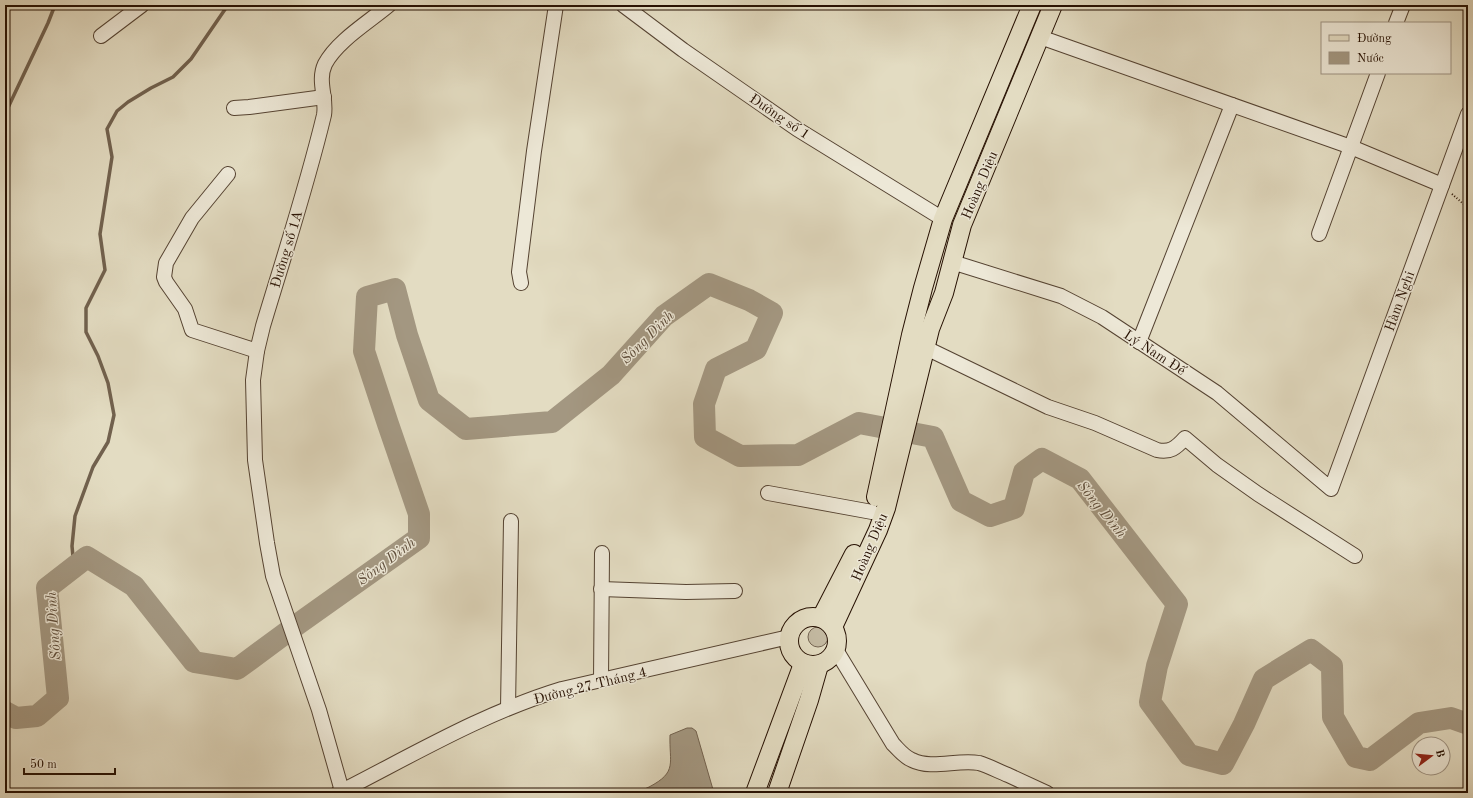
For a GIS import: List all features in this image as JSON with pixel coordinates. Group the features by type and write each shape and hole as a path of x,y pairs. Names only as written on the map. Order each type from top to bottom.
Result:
{"main road":[{"name":"Hoàng Diệu","path":"913,367 923,288 942,219 1030,9"},
{"path":"1030,9 1050,13"},
{"name":"Hoàng Diệu","path":"913,367 926,348 930,329 944,293 962,224 1050,13"},
{"path":"891,463 913,367"},
{"name":"Hoàng Diệu","path":"827,622 862,539 891,463"},
{"name":"Hoàng Diệu","path":"827,622 878,530 886,508 891,463"},
{"path":"814,616 827,622 837,634 838,642 832,657 826,662 811,664 796,659 789,645 791,630 800,620 814,616"},
{"path":"755,793 811,664"},
{"path":"777,793 809,700 811,664"}],"street":[{"path":"101,36 142,5"},
{"name":"Đường số 1A","path":"340,792 319,710 302,656 273,576 255,460 253,380 257,351 263,326 313,159 324,113 324,97 321,86 324,66 335,48 389,5"},
{"path":"521,284 519,272 534,151 556,5"},
{"name":"Đường số 1","path":"623,5 683,50 797,129 942,219"},
{"path":"1396,22 1403,5"},
{"path":"1040,37 1351,147 1442,185"},
{"path":"1319,234 1378,74"},
{"path":"234,108 324,97"},
{"path":"1139,342 1232,105"},
{"name":"Hàm Nghi","path":"1331,489 1468,114"},
{"path":"228,174 192,218 166,263 164,277 170,289 185,309 192,330 257,351"},
{"name":"Lý Nam Đế","path":"952,262 1061,296 1102,317 1217,393 1331,489"},
{"path":"926,348 1048,407 1095,423 1157,450 1172,450 1185,438 1216,465 1258,494 1355,556"},
{"path":"768,493 872,512"},
{"path":"508,708 511,521"},
{"path":"601,680 602,553"},
{"path":"601,589 686,592 735,591"},
{"name":"Đường 27 Tháng 4","path":"340,792 468,726 508,708 562,689 789,637"},
{"path":"836,650 893,744 911,760 921,764 965,762 978,763 989,766 1047,793"}],"path":[{"path":"1442,185 1468,208"}],"shaded area":[{"path":"818,627 825,630 828,637 825,644 818,647 811,644 808,637 811,630"}],"water":[{"path":"687,728 692,728 696,731 714,793 632,793 649,787 658,782 664,776 668,771 671,760 670,735"}],"waterway":[{"path":"5,114 55,5"},
{"path":"74,568 72,546 75,516 93,467 108,442 114,415 108,383 98,356 86,332 86,308 105,270 100,234 112,157 107,129 117,111 128,102 151,88 173,77 191,59 228,5"},
{"name":"Sông Dinh","path":"5,712 16,718 37,716 58,698 47,588 87,557 134,586 194,662 237,669 419,538 419,514 364,351 367,297 395,289 407,335 429,400 466,429 552,422 611,375 664,316 709,284 749,300 772,313 756,349 716,369 704,404 705,437 740,456 798,455 859,423 933,437 961,501 990,516 1014,508 1024,472 1042,459 1080,479 1177,604 1157,666 1150,702 1189,755 1223,764 1244,724 1264,679 1311,650 1332,666 1333,717 1356,757 1370,760 1419,723 1451,718 1468,724"}]}
